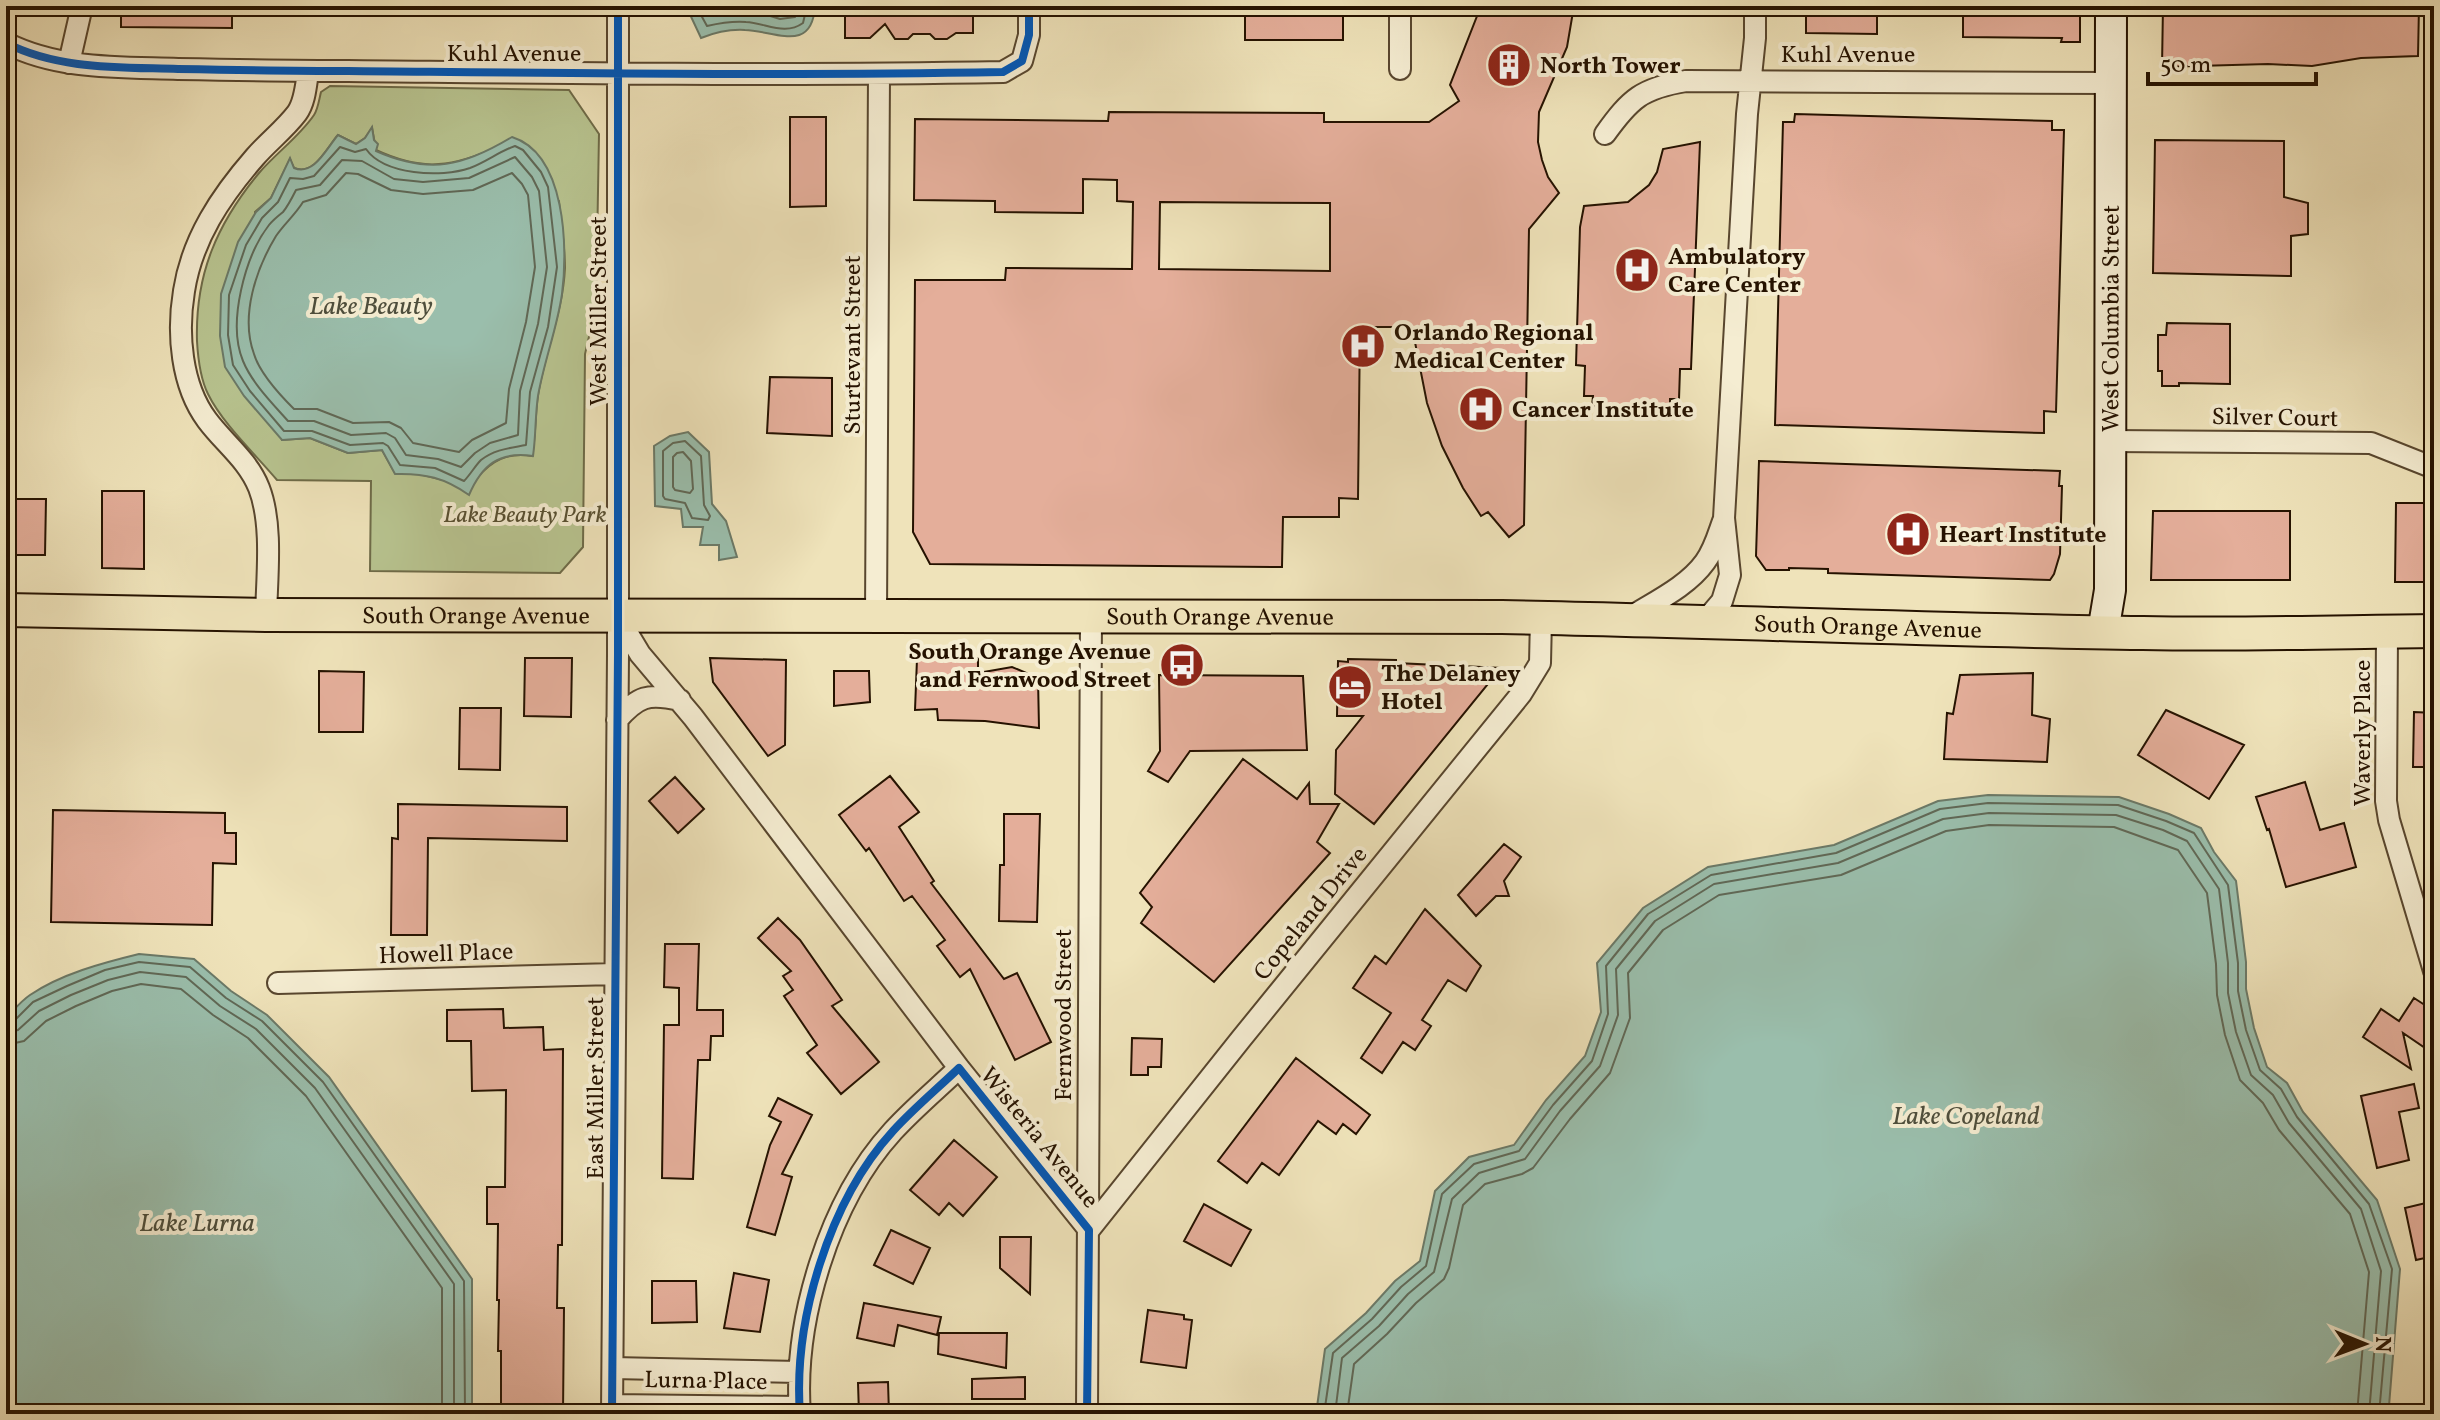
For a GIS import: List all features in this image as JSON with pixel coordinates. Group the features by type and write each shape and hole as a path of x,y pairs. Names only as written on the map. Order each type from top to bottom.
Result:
{"main road":[{"name":"South Orange Avenue","path":"6,610 266,615 1629,618 2103,632 2434,631"}],"street":[{"path":"69,63 82,6"},
{"name":"West Miller Street","path":"617,615 618,6"},
{"name":"Kuhl Avenue","path":"6,43 69,63 102,67 619,74 1003,72 1022,61 1029,35 1029,6"},
{"path":"1400,6 1400,69"},
{"path":"1704,622 1722,601 1730,575 1724,518 1755,6"},
{"name":"West Columbia Street","path":"2103,632 2110,590 2111,6"},
{"path":"266,615 267,523 259,488 246,463 207,421 198,406 184,361 182,315 189,266 215,208 256,156 298,112 308,72"},
{"name":"Sturtevant Street","path":"876,616 879,74"},
{"name":"Kuhl Avenue","path":"1605,134 1620,113 1646,91 1686,81 2110,83"},
{"name":"Silver Court","path":"2110,441 2371,443 2434,468"},
{"path":"1629,618 1695,574 1713,548 1724,518"},
{"path":"617,615 617,728"},
{"name":"Wisteria Avenue","path":"617,615 640,654 680,700 959,1068 1089,1230"},
{"name":"Fernwood Street","path":"1087,1414 1091,616"},
{"name":"Copeland Drive","path":"1089,1230 1521,694 1540,663 1541,618"},
{"name":"Waverly Place","path":"2387,632 2386,801 2434,971"},
{"path":"617,728 629,706 640,699 663,696 680,700"},
{"name":"East Miller Street","path":"612,1409 617,728"},
{"name":"Howell Place","path":"278,983 615,974"},
{"path":"799,1410 799,1372 806,1321 816,1279 836,1221 861,1175 892,1132 959,1068"},
{"name":"Lurna Place","path":"613,1368 799,1372"},
{"name":"Lurna Place","path":"612,1409 799,1410"}],"green space":[{"name":"Lake Beauty Park","path":"330,86 569,90 599,134 596,306 585,354 583,547 560,573 370,571 371,481 277,480 230,427 208,394 199,361 197,317 212,251 220,231 244,192 314,115 321,92","holes":["372,128 376,150 405,161 432,164 459,161 488,151 559,201 565,260 564,284 538,395 532,456 515,455 501,459 476,479 451,482 415,473 395,473 382,450 348,453 310,438 282,440 255,212 271,198 290,159 294,168 308,168 319,160 338,135 356,144"]}],"water":[{"path":"686,6 815,6 812,21 807,30 799,35 780,36 733,30 701,38"},
{"name":"Lake Beauty","path":"372,127 374,140 378,144 376,151 430,165 462,161 512,137 530,147 543,162 560,205 564,252 562,294 538,396 533,456 510,456 493,462 469,495 452,484 434,478 395,474 382,450 348,453 310,438 282,440 244,396 225,367 220,336 221,294 238,242 256,212 271,198 290,158 294,168 308,168 319,160 338,135 356,144 365,138"},
{"path":"688,432 709,452 712,504 726,521 737,557 719,560 719,545 700,545 703,527 683,527 681,509 655,506 654,446 670,436"},
{"name":"Lake Copeland","path":"1988,795 2119,797 2169,814 2201,828 2236,881 2246,962 2246,989 2254,1028 2267,1067 2287,1083 2303,1112 2377,1200 2400,1269 2386,1414 1316,1414 1325,1349 1420,1261 1435,1191 1469,1157 1514,1145 1546,1100 1585,1056 1601,1012 1597,963 1643,908 1708,867 1834,845 1938,801"},
{"name":"Lake Lurna","path":"139,954 194,959 231,991 267,1015 329,1077 472,1279 472,1414 6,1414 6,1018 27,997 55,981 96,965"}],"building":[{"path":"121,6 232,6 232,28 121,27"},
{"path":"845,6 973,6 973,33 956,33 947,39 935,39 930,34 913,34 908,39 895,39 885,24 870,38 845,38"},
{"path":"1245,6 1343,6 1343,40 1245,40"},
{"path":"1481,6 1574,6 1567,47 1539,112 1538,142 1542,160 1548,177 1559,193 1529,229 1524,525 1509,537 1488,512 1481,516 1463,488 1442,446 1427,403 1412,327 1360,327 1358,499 1339,498 1339,517 1283,517 1282,567 930,564 913,532 915,280 1005,280 1006,268 1132,269 1133,202 1117,201 1117,180 1083,179 1083,213 995,212 995,201 914,200 915,119 1108,121 1109,112 1324,113 1324,122 1429,122 1459,101 1450,85","holes":["1160,202 1330,203 1330,271 1159,269"]},
{"path":"1806,6 1877,6 1877,34 1806,33"},
{"path":"1963,6 2080,6 2080,42 2061,42 2062,38 1963,37"},
{"path":"2163,6 2419,6 2418,56 2361,58 2312,66 2162,67"},
{"path":"1795,114 2052,121 2052,130 2064,130 2056,412 2044,411 2044,433 1775,425 1783,122 1794,122"},
{"path":"790,117 826,117 826,206 790,207"},
{"path":"2155,140 2284,141 2284,197 2308,203 2308,234 2291,236 2291,276 2153,273"},
{"name":"Ambulatory Care Center","path":"1700,142 1691,369 1680,369 1679,399 1670,399 1670,409 1592,406 1593,396 1584,396 1585,366 1576,365 1580,227 1584,206 1628,202 1649,185 1657,172 1663,149"},
{"path":"2167,323 2230,324 2230,384 2179,383 2179,386 2162,386 2162,371 2158,371 2158,335 2166,335"},
{"path":"770,377 832,378 832,436 767,433"},
{"name":"Heart Institute","path":"1759,461 2060,471 2060,554 2054,574 2050,580 1828,573 1828,569 1766,570 1756,556"},
{"path":"102,491 144,491 144,569 102,568"},
{"path":"6,499 46,499 45,555 6,555"},
{"path":"2396,503 2434,503 2434,582 2395,582"},
{"path":"2153,511 2290,511 2290,580 2151,580"},
{"path":"525,658 572,658 571,717 524,716"},
{"path":"710,658 786,660 785,745 768,756 713,682"},
{"path":"978,658 978,673 1012,667 1038,678 1039,728 985,721 938,720 937,709 915,710 917,659"},
{"path":"1348,659 1501,668 1374,824 1335,794 1336,750 1363,716 1337,716 1338,661 1348,662"},
{"path":"319,671 364,672 363,732 319,732"},
{"path":"834,671 869,671 870,702 834,706"},
{"path":"2033,673 2032,715 2050,719 2047,762 1944,759 1947,713 1953,714 1960,675"},
{"path":"1159,675 1303,676 1307,750 1190,751 1168,782 1148,771 1160,751"},
{"path":"460,708 501,708 500,770 459,769"},
{"path":"2166,710 2244,745 2209,799 2138,755"},
{"path":"2414,712 2434,713 2434,767 2413,767"},
{"path":"1243,759 1297,799 1309,783 1310,804 1339,804 1317,842 1330,853 1214,982 1141,923 1152,907 1140,893"},
{"path":"890,776 919,812 899,827 934,881 931,883 1004,979 1017,973 1051,1042 1015,1060 970,969 960,977 937,946 945,940 912,896 904,901 869,848 866,851 839,815"},
{"path":"675,777 704,809 678,833 649,801"},
{"path":"2305,782 2320,830 2344,823 2356,867 2286,887 2256,797"},
{"path":"398,804 567,807 567,841 428,838 427,935 391,935 392,838 398,839"},
{"path":"53,810 225,813 225,833 236,833 236,864 213,863 212,925 51,922"},
{"path":"1004,814 1040,814 1037,922 999,921"},
{"path":"1504,844 1521,857 1504,881 1509,896 1496,896 1476,916 1458,895"},
{"path":"1425,909 1481,966 1466,991 1448,980 1422,1020 1431,1026 1415,1050 1403,1042 1382,1073 1361,1058 1391,1013 1353,988 1375,956 1386,964"},
{"path":"778,918 800,940 842,1000 832,1006 879,1062 841,1094 807,1053 817,1045 784,996 793,990 783,976 791,971 758,938"},
{"path":"665,944 699,944 697,1010 723,1010 723,1036 711,1036 710,1060 698,1060 693,1179 662,1178 664,1025 679,1025 679,988 664,987"},
{"path":"2414,998 2434,1011 2434,1054 2403,1033 2411,1069 2363,1037 2381,1009 2399,1021"},
{"path":"503,1009 504,1028 543,1027 544,1050 563,1049 562,1245 558,1245 557,1308 564,1308 563,1414 501,1414 498,1224 487,1224 487,1187 505,1187 506,1090 472,1091 471,1041 447,1041 447,1010"},
{"path":"1132,1038 1162,1039 1161,1067 1148,1067 1148,1075 1131,1075"},
{"path":"1296,1058 1370,1115 1356,1134 1343,1124 1336,1134 1318,1121 1279,1175 1262,1163 1247,1183 1218,1161"},
{"path":"2414,1084 2419,1108 2399,1112 2409,1160 2377,1168 2361,1096"},
{"path":"778,1098 812,1115 782,1174 792,1177 775,1235 747,1227 770,1145 781,1122 769,1116"},
{"path":"954,1140 997,1177 963,1216 949,1203 939,1215 910,1190"},
{"path":"2434,1201 2434,1256 2416,1260 2405,1208"},
{"path":"1204,1204 1251,1230 1231,1266 1184,1241"},
{"path":"891,1230 930,1248 913,1284 874,1265"},
{"path":"1000,1237 1031,1237 1030,1294 1000,1268"},
{"path":"734,1273 769,1280 760,1332 724,1328"},
{"path":"652,1281 696,1281 697,1322 652,1323"},
{"path":"864,1303 941,1317 937,1335 898,1325 894,1346 857,1338"},
{"path":"1148,1310 1184,1315 1184,1319 1192,1320 1186,1368 1141,1362"},
{"path":"939,1333 1007,1333 1006,1368 938,1354"},
{"path":"1025,1377 1025,1399 972,1399 972,1379"},
{"path":"888,1382 889,1414 859,1414 858,1383"}],"cycle path":[{"path":"612,1414 618,654 618,6"},
{"path":"6,43 26,52 69,63 135,68 676,74 1003,72 1022,61 1029,35 1029,6"},
{"path":"800,1414 799,1378 809,1302 820,1264 850,1192 870,1159 893,1131 959,1068 1089,1230 1087,1414"}],"place":[{"name":"North Tower","path":"1509,65"},
{"name":"Ambulatory Care Center","path":"1637,270"},
{"name":"Orlando Regional Medical Center","path":"1363,346"},
{"name":"Cancer Institute","path":"1481,409"},
{"name":"Heart Institute","path":"1908,534"},
{"name":"South Orange Avenue and Fernwood Street","path":"1182,665"},
{"name":"The Delaney Hotel","path":"1350,687"}]}
